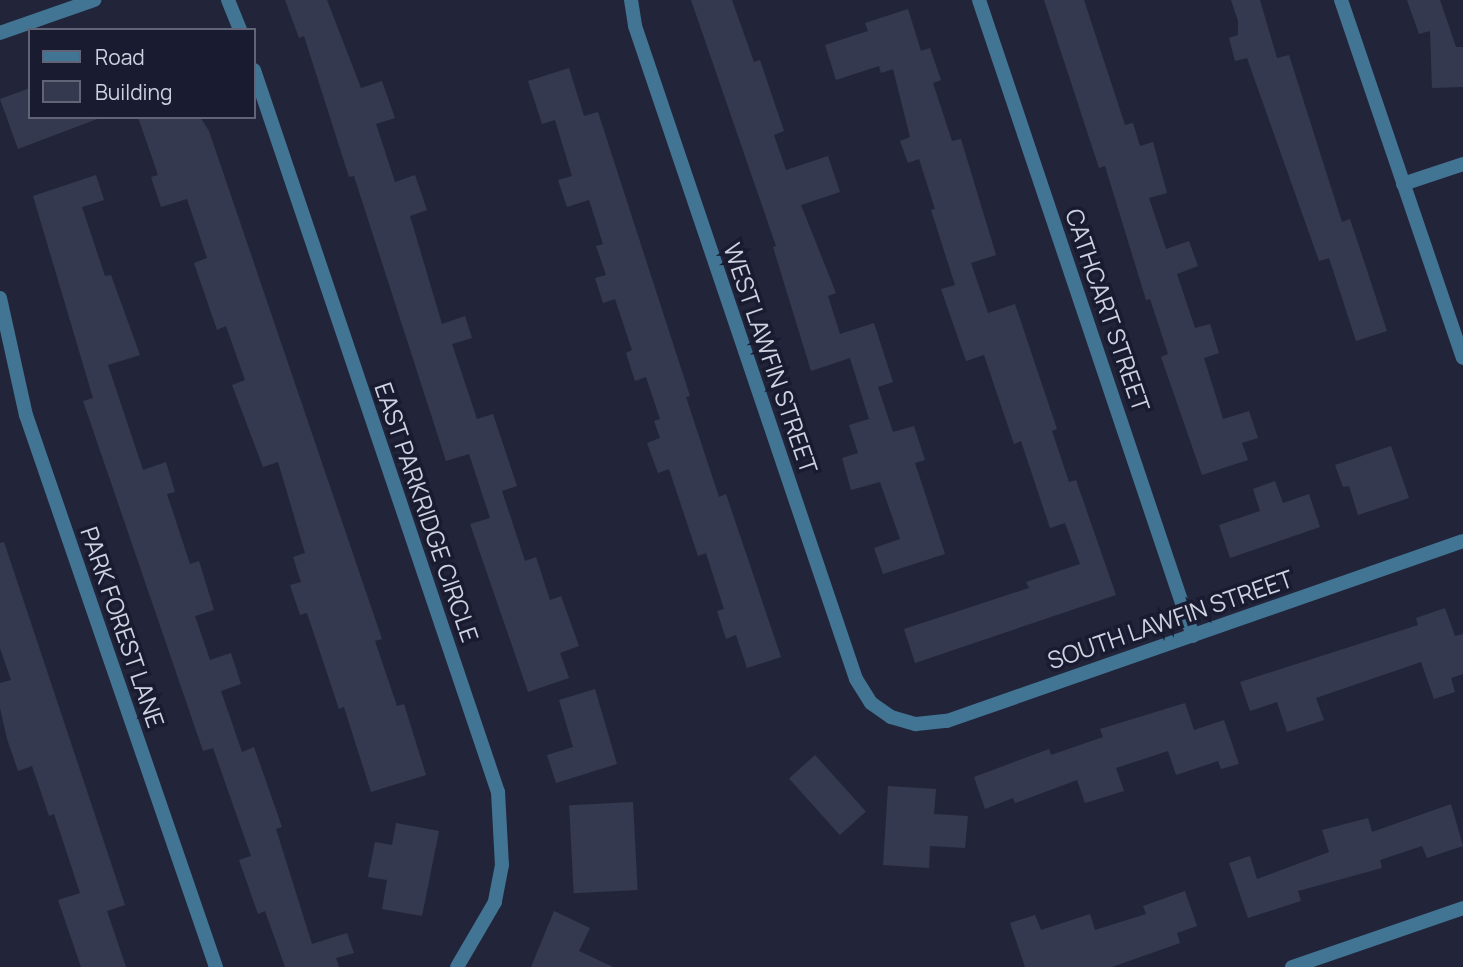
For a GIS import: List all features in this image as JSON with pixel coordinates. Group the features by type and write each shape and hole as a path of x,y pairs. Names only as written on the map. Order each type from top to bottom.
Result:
{"street":[{"path":"0,33 94,0"},
{"path":"228,0 239,28"},
{"name":"WEST LAWFIN STREET","path":"631,0 635,26 856,679 871,703 891,717"},
{"name":"CATHCART STREET","path":"979,0 1193,636"},
{"path":"1341,0 1463,358"},
{"name":"EAST PARKRIDGE CIRCLE","path":"256,76 498,792 502,865 495,902 457,967"},
{"path":"1403,184 1463,164"},
{"name":"PARK FOREST LANE","path":"0,298 26,415 216,967"},
{"name":"SOUTH LAWFIN STREET","path":"891,717 916,724 947,721 1463,541"},
{"path":"1292,967 1463,908"}],"building":[{"path":"285,0 327,0 361,88 382,81 395,118 376,124 395,182 415,175 427,210 410,216 442,324 465,316 472,338 452,344 477,419 493,414 517,486 502,491 525,561 536,557 550,600 561,596 579,646 560,653 569,678 528,692 470,524 490,518 469,454 446,461 354,176 349,177 304,36 299,38"},
{"path":"691,0 732,0 754,62 760,60 784,131 774,135 786,170 828,156 840,192 801,205 836,293 828,296 840,334 874,323 893,382 878,387 893,432 914,426 925,460 915,463 945,554 883,574 874,548 900,539 880,482 851,490 842,458 858,453 849,425 869,419 850,358 811,371 773,247 776,246"},
{"path":"1044,0 1084,0 1125,125 1133,123 1140,146 1153,142 1167,193 1149,198 1166,249 1189,241 1198,266 1177,274 1195,328 1210,324 1219,353 1204,358 1223,419 1249,411 1258,438 1242,443 1248,460 1202,475 1161,357 1168,354 1150,299 1146,300 1105,166 1099,168"},
{"path":"1231,0 1260,0 1277,58 1289,55 1342,222 1350,219 1387,331 1356,341 1329,258 1319,261 1247,58 1235,61 1229,38 1238,35 1238,21"},
{"path":"1407,0 1440,0 1456,47 1463,47 1463,87 1432,88 1430,31 1419,34"},
{"path":"908,9 921,51 930,48 941,80 933,83 952,141 961,139 996,255 971,263 988,313 1015,304 1057,429 1052,431 1069,482 1076,480 1116,595 915,663 904,629 1029,588 1026,582 1080,564 1065,523 1050,528 1021,441 1014,444 984,355 966,361 941,289 955,285 931,210 935,209 919,159 908,163 900,141 910,137 893,69 881,73 879,66 836,80 825,45 868,31 865,23"},
{"path":"569,68 584,116 598,112 690,396 686,397 719,497 726,494 781,657 747,668 736,635 726,639 717,611 724,609 706,553 698,556 669,469 658,473 647,443 660,438 654,421 660,419 646,377 635,381 626,353 632,350 615,299 603,303 595,278 606,275 596,246 603,244 589,200 567,207 558,180 572,176 555,120 542,124 528,81"},
{"path":"28,89 28,119 97,119 18,149 0,99"},
{"path":"139,119 201,119 209,131 382,639 375,641 397,706 404,704 426,775 371,792 344,707 339,709 307,613 300,615 290,585 301,582 293,557 305,553 278,462 263,467 232,385 245,380 226,326 217,330 194,263 207,258 187,199 161,207 151,177 158,175"},
{"path":"96,175 104,200 82,207 105,276 111,275 140,355 108,365 143,470 166,462 175,492 167,494 190,564 199,561 214,610 195,616 210,660 231,653 241,684 221,691 242,752 254,747 282,827 276,829 312,944 347,933 354,953 336,958 339,967 285,967 265,911 258,914 239,860 251,856 213,748 203,751 83,401 93,398 33,196"},
{"path":"1391,446 1409,498 1358,515 1349,486 1343,487 1335,465"},
{"path":"1275,481 1283,503 1309,494 1320,527 1230,558 1219,525 1260,511 1253,489"},
{"path":"4,542 125,905 107,911 126,967 81,967 58,900 80,893 54,814 49,816 32,766 18,771 7,739 0,708 0,683 11,680 0,648 0,543"},
{"path":"1445,608 1455,636 1463,634 1463,674 1451,678 1455,692 1434,699 1421,662 1316,698 1324,720 1287,732 1277,702 1250,711 1240,682 1418,625 1416,618"},
{"path":"595,689 617,764 556,783 547,755 573,747 559,700"},
{"path":"1185,703 1194,730 1224,720 1239,764 1221,769 1218,761 1176,775 1168,751 1116,768 1124,791 1085,803 1077,780 1015,803 1013,798 985,809 974,777 1049,749 1051,755 1103,737 1100,729"},
{"path":"815,755 866,811 840,835 789,778"},
{"path":"888,786 936,789 934,814 968,816 965,848 930,846 929,868 883,865"},
{"path":"633,802 638,890 574,893 569,805"},
{"path":"1451,804 1463,846 1427,858 1422,846 1380,860 1382,868 1298,891 1301,901 1248,918 1229,863 1250,856 1257,879 1329,852 1322,830 1368,818 1372,832"},
{"path":"396,823 439,831 422,916 382,909 387,880 368,877 375,842 392,845"},
{"path":"1185,891 1197,926 1177,933 1180,943 1112,967 1025,967 1010,923 1035,915 1041,930 1090,914 1095,930 1146,914 1143,906"},
{"path":"554,911 590,928 579,951 613,967 531,967"}]}
